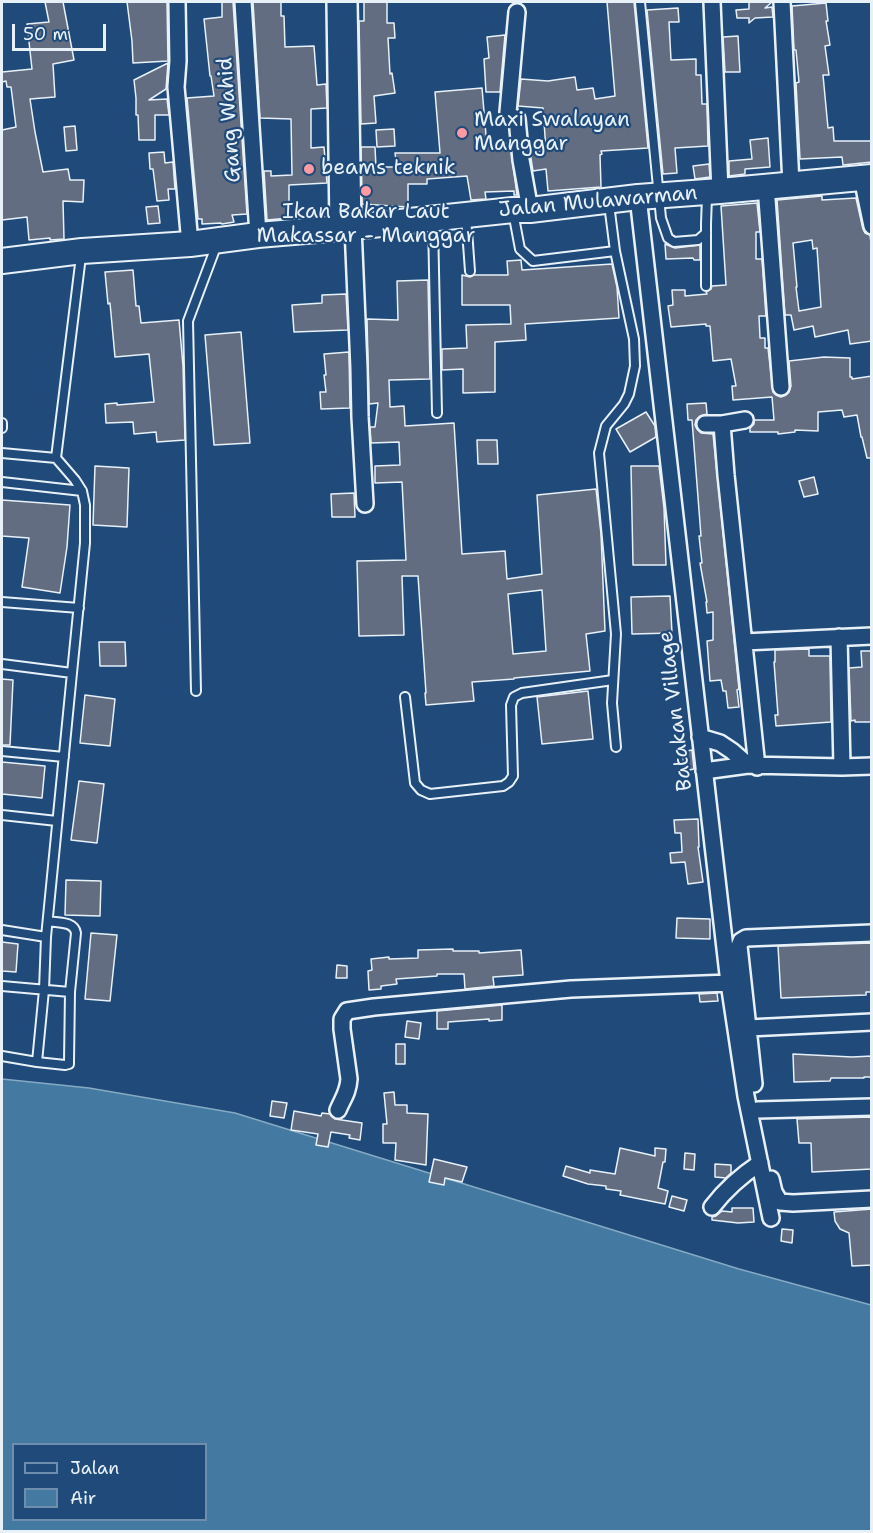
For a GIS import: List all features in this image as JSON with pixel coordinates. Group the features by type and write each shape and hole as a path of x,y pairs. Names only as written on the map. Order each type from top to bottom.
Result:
{"main road":[{"name":"Jalan Mulawarman","path":"2,261 82,251 190,244 258,235 608,200 867,177"}],"street":[{"path":"177,2 176,87 190,244"},
{"name":"Gang Wahid","path":"243,2 258,235"},
{"path":"335,2 345,228 359,368 365,504"},
{"path":"345,228 349,2"},
{"path":"712,2 714,191"},
{"path":"782,2 791,184"},
{"path":"517,12 508,112 517,119 522,160 521,210"},
{"path":"867,177 872,226"},
{"path":"766,186 781,387"},
{"name":"Batakan Village","path":"649,196 700,736 729,983 756,1166 771,1218"},
{"path":"705,424 745,420"},
{"path":"722,424 744,642 752,766"},
{"path":"744,642 872,636"},
{"path":"839,637 842,767"},
{"path":"700,736 720,742 752,766"},
{"path":"704,771 752,766 872,766"},
{"path":"872,933 746,938 738,946 760,1137 774,1192 780,1202 793,1203 872,1199"},
{"path":"338,1110 349,1087 342,1019 347,1011 571,989 729,983"},
{"path":"748,1028 872,1022"},
{"path":"757,1110 872,1107"},
{"path":"712,1207 726,1191 756,1166"}],"lane":[{"path":"640,2 649,196 662,218 668,238 674,242 698,240 706,233"},
{"path":"706,286 706,233 714,191"},
{"path":"608,200 615,251 634,339 635,366 629,394 606,426 599,453 616,634 612,703 616,747"},
{"path":"521,210 520,249 533,261 615,251"},
{"path":"466,215 470,271"},
{"path":"433,219 437,413"},
{"path":"196,691 188,321 218,240"},
{"path":"56,459 82,251"},
{"path":"2,453 56,459 82,491 85,505 86,543 46,937 44,990 37,1062"},
{"path":"2,482 82,491"},
{"path":"2,602 79,608"},
{"path":"2,664 72,673"},
{"path":"405,697 416,783 421,790 430,794 503,786 509,782 513,776 511,705 514,697 522,693 614,680"},
{"path":"2,751 63,757"},
{"path":"2,815 57,821"},
{"path":"2,1056 37,1062 69,1064 70,992 76,929 71,925 48,921"},
{"path":"2,930 46,937"},
{"path":"2,986 70,992"}],"water":[{"path":"2,1079 89,1088 235,1113 739,1269 871,1305 871,1531 2,1532"}],"building":[{"path":"45,2 63,2 74,60 53,64 55,97 30,99 35,132 43,172 68,169 70,180 84,180 83,202 63,201 64,239 29,240 27,217 2,220 2,130 16,127 11,87 7,87 6,81 2,82 2,72 32,69 27,24 49,22"},
{"path":"127,2 167,2 168,61 133,63"},
{"path":"222,2 233,2 247,214 232,215 234,222 202,224 202,219 198,219 187,98 214,96 204,19 222,17"},
{"path":"253,2 281,2 285,47 314,46 317,85 326,84 327,108 311,109 311,148 324,147 327,183 289,185 289,218 267,220 264,171 271,171 271,176 292,175 291,119 260,118"},
{"path":"364,2 387,2 387,23 394,23 395,38 388,38 390,74 392,73 395,93 374,96 376,123 361,124 359,21 364,21"},
{"path":"607,2 634,2 648,148 601,151 601,187 548,191 546,169 533,171 530,152 546,150 543,108 518,106 521,79 548,81 575,77 577,90 593,88 595,99 615,96"},
{"path":"749,2 772,2 765,8 772,7 773,17 755,18 749,23 749,18 737,18 736,10 749,9"},
{"path":"826,3 830,45 825,46 829,75 823,75 828,128 833,127 834,141 872,141 872,162 843,165 842,157 800,159 796,83 799,82 796,50 794,50 792,6"},
{"path":"678,8 679,22 669,22 671,60 696,59 696,75 701,75 702,104 707,104 708,146 675,148 677,173 663,174 647,10"},
{"path":"505,35 500,92 486,92 484,59 489,58 487,37"},
{"path":"738,36 740,72 725,72 723,37"},
{"path":"168,63 166,89 149,100 167,99 169,115 155,115 155,140 139,140 134,80"},
{"path":"482,88 487,147 510,143 517,195 514,195 514,191 485,192 486,199 471,200 467,176 427,179 427,184 408,184 408,207 362,204 361,147 375,147 376,167 397,167 395,153 440,153 435,92"},
{"path":"75,126 77,150 66,151 64,127"},
{"path":"394,129 395,146 377,147 376,130"},
{"path":"768,138 770,167 745,169 745,174 729,176 729,161 752,159 750,140"},
{"path":"164,152 165,163 173,162 175,189 168,189 169,200 157,201 149,153"},
{"path":"709,164 710,177 695,179 693,166"},
{"path":"822,196 822,200 856,198 863,229 870,235 872,252 872,341 850,344 848,330 815,337 813,326 794,330 791,315 785,315 777,200","holes":["812,240 813,249 817,248 821,307 799,311 793,243"]},
{"path":"757,203 760,232 756,232 756,259 762,259 766,316 759,316 760,338 765,338 765,348 768,348 773,392 781,397 789,392 791,386 789,361 824,357 850,358 850,377 852,379 872,376 872,458 867,458 857,415 844,417 842,410 818,412 818,431 795,430 795,432 778,434 778,432 750,432 754,420 774,420 772,397 733,400 732,386 736,386 731,359 713,361 710,326 706,324 671,327 668,306 673,305 672,290 685,290 685,296 707,294 706,292 712,286 726,285 721,206"},
{"path":"158,206 160,223 148,224 146,207"},
{"path":"665,244 675,248 700,245 700,260 666,259"},
{"path":"521,260 522,270 612,264 617,287 619,318 525,324 526,340 495,342 495,392 463,393 463,369 442,370 442,349 467,348 466,325 511,324 510,305 462,305 462,275 470,277 508,275 507,261"},
{"path":"133,270 136,306 139,306 141,323 179,320 185,440 157,442 156,432 134,434 133,422 106,423 105,404 154,402 149,354 115,357 105,272"},
{"path":"428,280 430,379 389,380 390,407 404,406 405,426 454,423 462,554 505,551 507,579 542,574 537,495 596,489 601,534 605,631 586,634 590,671 472,682 474,701 426,705 418,576 402,576 404,635 359,636 357,561 406,560 402,482 375,483 375,466 400,465 399,442 371,443 370,427 375,427 378,403 369,404 367,319 398,320 397,281","holes":["542,590 546,651 513,654 508,594"]},
{"path":"346,294 348,330 294,332 292,305 322,303 322,295"},
{"path":"241,332 250,443 214,445 205,335"},
{"path":"349,352 350,408 321,409 320,392 326,392 324,354"},
{"path":"706,403 707,414 700,416 695,425 701,433 713,434 739,689 737,690 739,707 728,708 726,691 723,691 721,680 710,681 707,641 713,640 713,612 707,613 700,563 702,563 699,536 701,536 692,420 688,420 687,404"},
{"path":"646,412 655,426 656,437 630,452 616,429"},
{"path":"477,440 497,440 498,464 478,464"},
{"path":"95,466 129,468 127,527 93,525"},
{"path":"631,466 659,466 664,508 666,565 633,565"},
{"path":"814,477 818,494 804,497 799,481"},
{"path":"354,493 355,517 332,517 331,494"},
{"path":"2,500 70,505 60,593 22,587 29,538 2,536"},
{"path":"670,596 672,633 632,634 631,597"},
{"path":"99,642 125,642 126,666 100,666"},
{"path":"809,649 809,656 830,656 831,722 776,726 775,715 778,715 775,650"},
{"path":"861,651 872,651 872,722 851,721 849,668 862,667"},
{"path":"2,679 13,680 10,745 2,745"},
{"path":"588,691 593,739 542,744 537,697"},
{"path":"85,695 115,699 110,746 80,743"},
{"path":"692,750 694,769 685,771 682,752"},
{"path":"2,762 45,766 42,798 2,794"},
{"path":"79,781 104,784 97,843 71,840"},
{"path":"698,819 698,847 703,882 688,884 685,862 671,863 670,853 682,852 681,833 675,833 674,820"},
{"path":"66,880 101,881 100,916 65,915"},
{"path":"677,918 710,919 710,939 676,938"},
{"path":"91,933 117,935 110,1001 85,999"},
{"path":"2,942 18,944 16,972 2,971"},
{"path":"872,943 872,992 866,992 866,995 781,998 778,946"},
{"path":"453,949 453,951 479,951 479,953 521,950 523,975 493,977 494,986 465,989 464,974 437,974 437,976 396,979 397,984 369,990 368,971 372,970 371,959 418,958 418,950"},
{"path":"337,965 347,966 347,978 336,978"},
{"path":"717,993 718,1001 700,1002 699,994"},
{"path":"502,1005 502,1020 448,1022 448,1029 437,1029 437,1011"},
{"path":"407,1021 421,1023 419,1039 405,1037"},
{"path":"396,1044 405,1044 405,1064 396,1064"},
{"path":"793,1054 872,1056 872,1077 794,1082"},
{"path":"394,1092 395,1105 407,1105 407,1113 428,1114 426,1165 395,1160 396,1143 383,1143 383,1124 387,1124 384,1093"},
{"path":"272,1101 287,1103 284,1118 270,1116"},
{"path":"294,1111 321,1116 322,1113 330,1114 335,1119 362,1123 360,1140 349,1138 350,1135 331,1132 328,1147 316,1145 318,1134 291,1130"},
{"path":"872,1117 872,1169 812,1172 811,1143 799,1143 797,1119"},
{"path":"620,1148 655,1156 655,1148 666,1149 658,1188 668,1191 665,1204 620,1195 621,1191 606,1189 606,1186 588,1184 563,1176 566,1166 590,1173 590,1170 615,1174"},
{"path":"685,1153 695,1154 694,1170 684,1169"},
{"path":"434,1159 467,1167 462,1182 445,1178 444,1185 429,1182"},
{"path":"715,1164 731,1165 731,1173 726,1178 715,1177"},
{"path":"672,1196 687,1200 684,1211 669,1207"},
{"path":"732,1208 753,1208 754,1222 712,1220 712,1217 722,1211 732,1212"},
{"path":"872,1209 872,1265 852,1266 849,1233 840,1229 835,1221 834,1212"},
{"path":"782,1229 793,1230 792,1243 781,1241"}],"place":[{"name":"Maxi Swalayan Manggar","path":"462,133"},
{"name":"beams teknik","path":"309,169"},
{"name":"Ikan Bakar Laut Makassar - Manggar","path":"366,191"}]}
